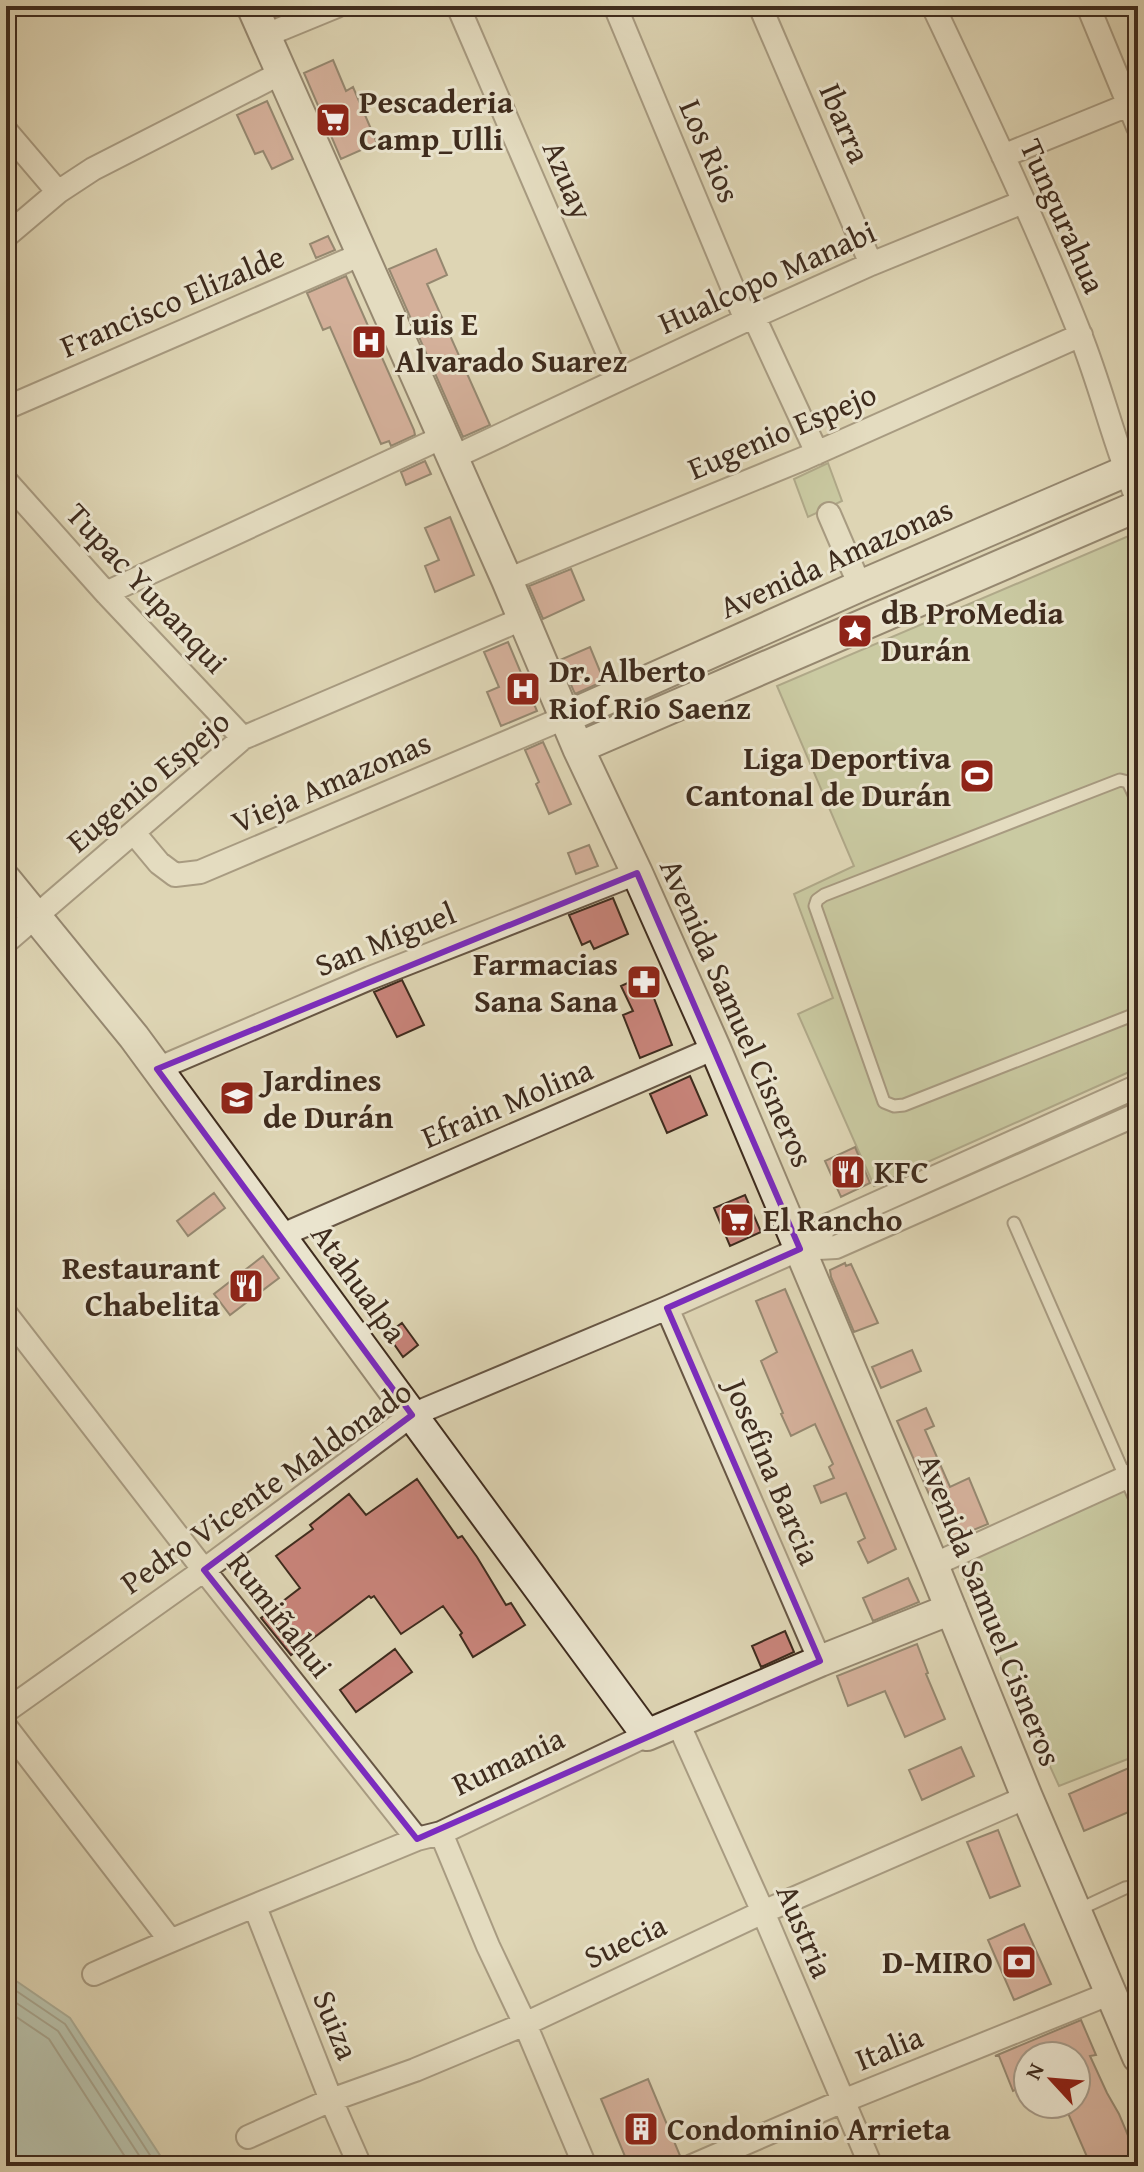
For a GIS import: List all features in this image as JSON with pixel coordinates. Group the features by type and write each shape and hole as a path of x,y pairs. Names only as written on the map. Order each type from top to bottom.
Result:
{"street":[{"name":"Avenida Samuel Cisneros","path":"252,6 507,580 564,718 715,1048 1138,2057"},
{"path":"264,36 337,6"},
{"name":"Azuay","path":"458,6 619,379"},
{"name":"Los Rios","path":"615,6 750,318 817,453"},
{"name":"Ibarra","path":"760,6 871,264"},
{"name":"Tungurahua","path":"933,6 1081,335 1132,468 1138,503"},
{"path":"1088,6 1133,103 1138,127"},
{"path":"6,236 58,192 93,169 281,73"},
{"path":"1003,156 1133,103"},
{"path":"6,131 58,192"},
{"name":"Hualcopo Manabi","path":"106,593 448,447 619,379 871,264 1023,202"},
{"name":"Francisco Elizalde","path":"6,408 362,254"},
{"name":"Eugenio Espejo","path":"507,580 817,453 1081,335"},
{"name":"Avenida Amazonas","path":"564,718 1132,468"},
{"name":"Tupac Yupanqui","path":"6,481 106,593 243,738"},
{"path":"578,748 1138,503"},
{"path":"829,514 860,586"},
{"name":"Eugenio Espejo","path":"6,942 243,738 522,619"},
{"name":"Vieja Amazonas","path":"134,833 159,863 175,875 200,872 564,718"},
{"name":"San Miguel","path":"157,1069 370,978 637,873"},
{"name":"Atahualpa","path":"6,880 134,1037 647,1735"},
{"name":"Efrain Molina","path":"280,1236 715,1048"},
{"path":"800,1249 828,1225 1138,1086"},
{"path":"800,1249 836,1247 1138,1114"},
{"name":"Pedro Vicente Maldonado","path":"6,1711 204,1570 412,1415 800,1249"},
{"name":"Josefina Barcia","path":"667,1308 820,1661"},
{"name":"Rumiñahui","path":"6,1314 417,1839"},
{"path":"933,1565 1132,1475"},
{"name":"Rumania","path":"94,1974 417,1839 441,1833 647,1735 951,1609"},
{"name":"Austria","path":"678,1723 763,1912 871,2166"},
{"path":"6,1727 170,1940"},
{"name":"Suecia","path":"248,2137 331,2100 415,2070 525,2024 763,1912 1027,1797"},
{"path":"441,1833 585,2166"},
{"name":"Suiza","path":"255,1907 360,2166"},
{"name":"Italia","path":"692,2166 843,2101 1111,1993"}],"lane":[{"path":"1138,803 1128,782 1120,780 824,895 815,906 884,1102 894,1106 904,1105 1138,1013"},
{"path":"1014,1223 1132,1475 1138,1506"},
{"path":"1077,1910 1125,1888 1131,1887 1138,1893"}],"highlighted area":[{"path":"637,873 800,1249 667,1308 820,1661 417,1839 204,1570 412,1415 157,1069"}],"green space":[{"path":"828,463 842,501 808,517 794,479"},
{"name":"Liga Deportiva Cantonal de Durán","path":"1138,532 1138,1068 874,1186 798,1014 833,998 794,894 854,866 777,686"},
{"path":"1124,1489 1138,1520 1138,1755 1059,1786 958,1565"}],"water":[{"path":"6,1974 70,2018 167,2166 6,2166"}],"building":[{"path":"333,60 346,91 353,87 377,143 341,159 304,73"},
{"path":"267,101 293,159 272,169 263,151 255,154 237,115"},
{"path":"328,236 335,250 316,258 310,244"},
{"path":"436,249 447,275 427,284 490,425 463,437 389,269"},
{"path":"346,276 414,430 415,435 391,446 389,441 381,444 330,327 323,330 307,293"},
{"path":"425,461 431,474 406,485 401,472"},
{"path":"450,517 474,575 435,592 425,566 439,560 425,528"},
{"path":"571,569 584,600 543,619 529,586"},
{"path":"508,642 537,711 501,726 487,692 499,687 484,652"},
{"path":"590,647 604,681 575,694 560,660"},
{"path":"543,742 571,804 549,814 525,750"},
{"path":"589,845 598,866 576,874 568,853"},
{"path":"613,898 628,934 594,949 590,941 582,945 569,915"},
{"path":"645,975 672,1045 640,1058 623,1015 633,1011 621,986"},
{"path":"402,980 424,1025 397,1037 374,992"},
{"path":"690,1076 707,1115 667,1133 650,1094"},
{"name":"KFC","path":"855,1147 870,1183 841,1197 825,1161"},
{"path":"214,1193 225,1208 188,1236 177,1221"},
{"name":"El Rancho","path":"745,1195 761,1232 730,1246 714,1208"},
{"name":"Restaurant Chabelita","path":"263,1256 279,1278 230,1315 214,1294"},
{"path":"845,1263 846,1266 851,1264 878,1323 854,1332 830,1270"},
{"path":"785,1289 896,1549 868,1563 858,1542 865,1538 846,1493 821,1503 814,1486 834,1478 829,1467 833,1464 815,1424 791,1436 761,1361 777,1352 756,1301"},
{"path":"402,1323 418,1345 403,1357 387,1334"},
{"path":"912,1350 921,1371 881,1388 872,1367"},
{"path":"926,1408 934,1426 925,1430 950,1487 969,1478 988,1524 949,1540 897,1421"},
{"path":"417,1479 458,1538 462,1536 477,1557 506,1605 511,1603 525,1625 473,1657 460,1635 462,1633 443,1606 401,1634 374,1596 369,1596 291,1655 261,1618 300,1588 276,1556 313,1529 310,1525 349,1494 366,1515"},
{"path":"908,1578 919,1602 873,1621 863,1598"},
{"path":"785,1631 794,1652 761,1667 752,1646"},
{"path":"917,1644 945,1719 905,1737 885,1691 848,1706 837,1676"},
{"path":"395,1649 412,1672 356,1712 340,1690"},
{"path":"961,1747 974,1776 922,1800 909,1770"},
{"path":"1138,1764 1138,1808 1084,1831 1069,1794"},
{"path":"998,1830 1020,1886 990,1898 967,1842"},
{"name":"D-MIRO","path":"1024,1924 1051,1984 1014,2000 988,1940"},
{"path":"1081,2020 1090,2040 1033,2040"},
{"path":"1012,2049 1012,2088 999,2056 995,2056"},
{"path":"1092,2060 1119,2114 1138,2159 1138,2166 1091,2166 1071,2120 1092,2120"},
{"name":"Condominio Arrieta","path":"648,2079 681,2158 666,2166 629,2166 601,2099"}],"place":[{"name":"Pescaderia Camp_Ulli","path":"333,120"},
{"name":"Luis E Alvarado Suarez","path":"369,342"},
{"name":"dB ProMedia Durán","path":"855,631"},
{"name":"Dr. Alberto Riof Rio Saenz","path":"523,689"},
{"name":"Liga Deportiva Cantonal de Durán","path":"977,776"},
{"name":"Farmacias Sana Sana","path":"644,982"},
{"name":"Jardines de Durán","path":"237,1098"},
{"name":"KFC","path":"848,1172"},
{"name":"El Rancho","path":"737,1220"},
{"name":"Restaurant Chabelita","path":"246,1286"},
{"name":"D-MIRO","path":"1019,1962"},
{"name":"Condominio Arrieta","path":"641,2129"}]}
